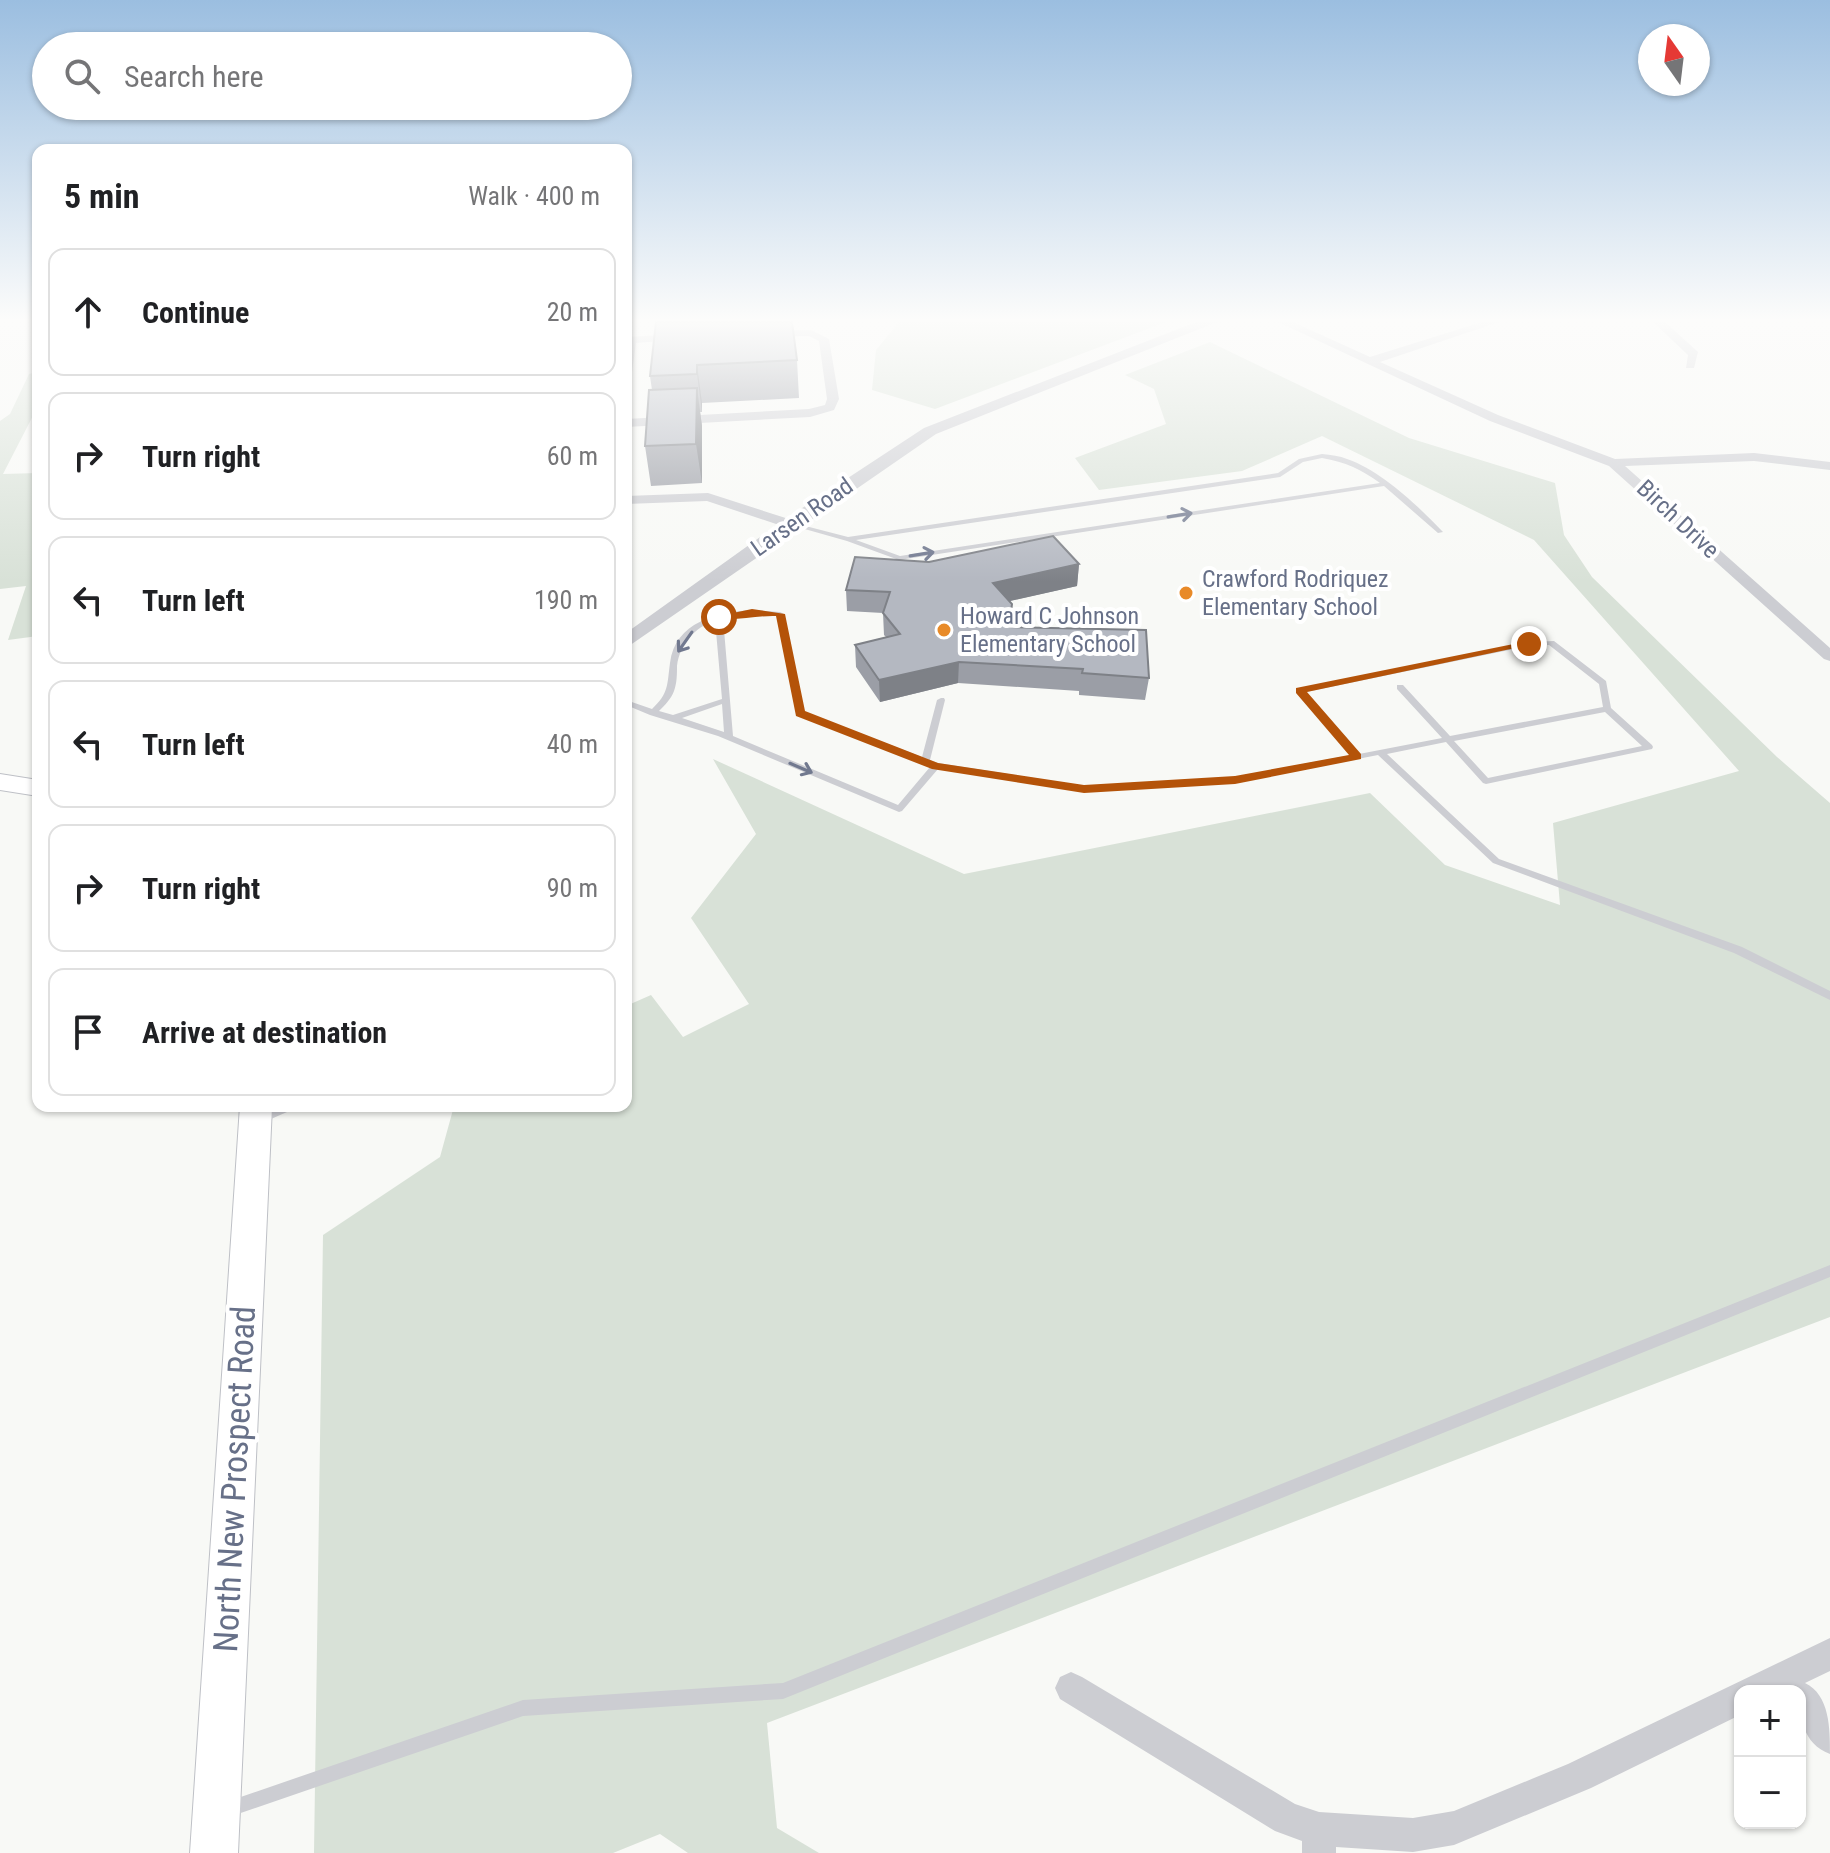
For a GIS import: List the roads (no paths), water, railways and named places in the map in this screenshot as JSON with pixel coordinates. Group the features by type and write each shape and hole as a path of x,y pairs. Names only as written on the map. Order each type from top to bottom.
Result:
{"main road":[{"path":"0,782 32,787"},
{"name":"North New Prospect Road","path":"214,1853 267,1112"}],"street":[{"path":"632,423 810,413 822,408"},
{"name":"Larsen Road","path":"632,638 790,524 930,431 988,408"},
{"name":"Birch Drive","path":"1472,408 1614,463 1830,656"},
{"path":"1614,463 1741,456 1830,466"},
{"path":"632,500 708,497 790,524"},
{"path":"1797,1685 1830,1654"},
{"path":"1071,1688 1319,1841 1413,1835 1454,1828 1579,1776 1734,1701"},
{"path":"1806,1705 1830,1738"}],"lane":[{"path":"848,539 1280,475 1291,464 1312,455 1362,465 1440,532"},
{"path":"790,524 848,539 899,558 1384,484"},
{"path":"653,713 673,689 678,647 705,620 752,612 780,614 800,713 936,766 1084,789 1235,780 1607,709"},
{"path":"719,617 729,737"},
{"path":"1357,757 1300,691 1529,644 1551,643 1603,683 1607,709 1649,747 1486,781 1400,687"},
{"path":"670,719 726,700"},
{"path":"925,762 941,700"},
{"path":"632,704 729,737 899,809 936,766"},
{"path":"1380,752 1496,861 1738,950 1830,996"},
{"path":"216,1814 523,1708 783,1691 1830,1271"}],"place":[{"name":"Crawford Rodriquez Elementary School","path":"1186,593"},
{"name":"Howard C Johnson Elementary School","path":"944,630"}]}
